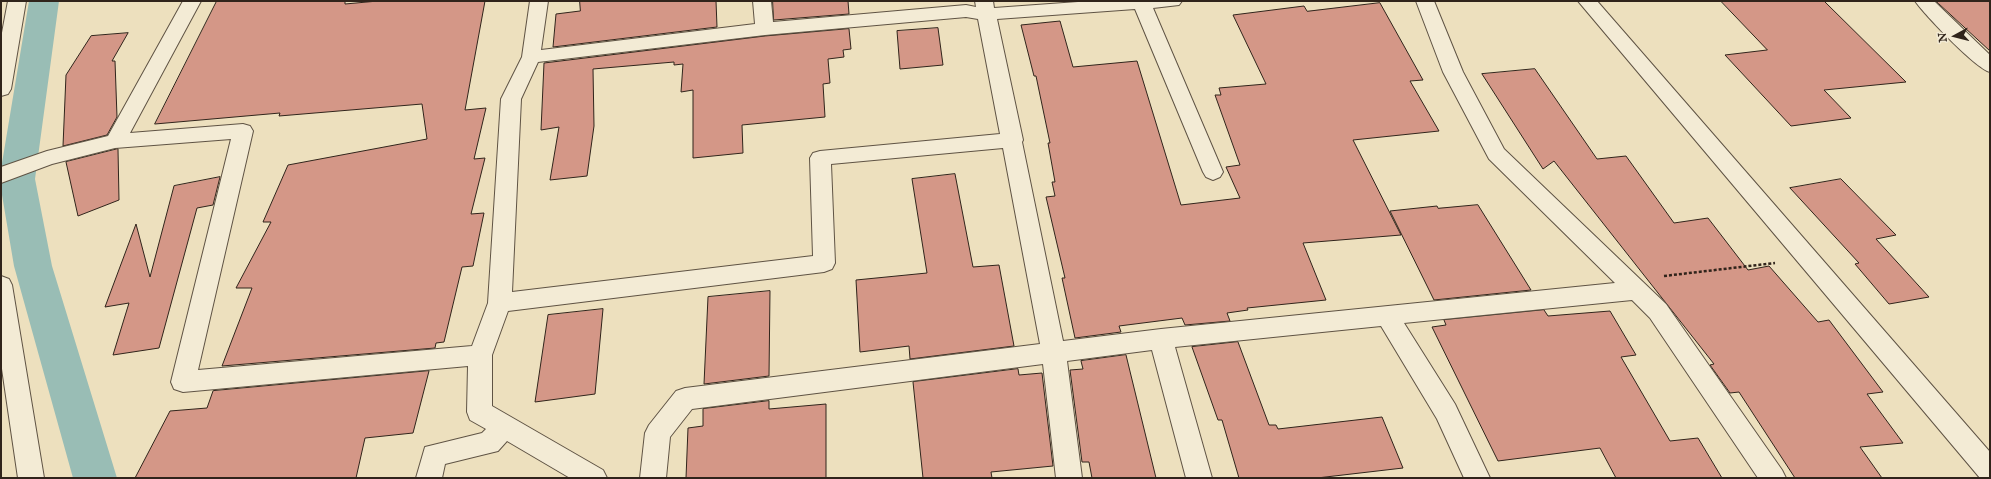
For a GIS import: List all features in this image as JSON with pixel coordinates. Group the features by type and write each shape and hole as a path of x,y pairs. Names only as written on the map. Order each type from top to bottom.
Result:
{"street":[{"path":"1,89 17,1"},
{"path":"115,141 192,1"},
{"path":"539,1 531,57 511,99 500,303 480,355 479,412 594,478"},
{"path":"762,1 765,29"},
{"path":"531,57 765,29 986,8 1142,4 1173,1"},
{"path":"1425,1 1453,72 1496,154 1633,285 1658,311 1773,478"},
{"path":"1587,1 1806,259 1990,471"},
{"path":"1924,1 1990,66"},
{"path":"1142,4 1213,172"},
{"path":"986,8 1054,354 1069,478"},
{"path":"1,175 47,158 115,141 243,131 183,382 480,355"},
{"path":"500,303 824,263 820,158 1013,140"},
{"path":"1,285 31,478"},
{"path":"653,478 658,433 685,399 1054,354 1161,339 1387,316 1633,285"},
{"path":"1387,316 1446,412 1477,478"},
{"path":"1161,339 1199,478"},
{"path":"429,478 434,455 489,443 504,426"}],"path":[{"path":"1633,285 1806,259"}],"building":[{"path":"217,1 345,1 345,4 378,1 485,1 465,110 486,108 474,159 485,158 471,214 484,213 473,266 462,267 444,342 436,343 435,348 222,366 252,288 236,288 271,222 263,222 288,165 427,139 422,104 279,116 280,113 155,124"},
{"path":"580,1 716,1 717,27 553,47 556,14 580,11"},
{"path":"773,1 848,1 849,14 774,20"},
{"path":"1721,1 1824,1 1906,82 1824,90 1851,118 1791,126 1725,55 1767,50"},
{"path":"1936,1 1990,1 1990,51 1939,4"},
{"path":"1380,3 1423,80 1410,81 1439,131 1353,140 1401,235 1303,243 1326,300 1247,308 1248,310 1227,313 1230,321 1185,325 1182,318 1119,326 1121,332 1075,338 1062,278 1065,278 1046,197 1055,196 1052,182 1055,182 1048,143 1050,143 1036,76 1034,76 1021,25 1060,21 1073,67 1137,61 1181,205 1240,198 1226,167 1240,165 1215,95 1221,95 1219,88 1266,84 1233,15 1304,6 1307,11"},
{"path":"938,28 943,65 900,69 897,31"},
{"path":"849,29 851,49 843,50 844,57 828,59 830,83 823,84 825,117 742,125 743,153 693,158 693,90 681,92 683,64 674,65 674,62 593,69 594,126 587,176 550,180 559,127 541,130 544,63 765,36"},
{"path":"128,33 112,61 115,61 117,117 107,135 63,146 66,75 91,36"},
{"path":"1535,69 1597,159 1626,156 1674,223 1708,218 1748,270 1769,266 1818,322 1829,320 1883,392 1867,394 1903,443 1860,447 1882,478 1795,478 1739,392 1730,393 1710,365 1714,364 1554,161 1543,169 1482,74"},
{"path":"118,149 119,200 78,216 66,162"},
{"path":"955,174 973,267 999,265 1014,346 910,359 909,346 860,352 856,280 927,273 912,179"},
{"path":"220,177 213,205 197,208 159,348 113,355 129,303 105,307 136,224 150,277 174,186"},
{"path":"1841,179 1896,235 1876,239 1929,297 1889,304 1855,264 1859,263 1790,188"},
{"path":"1478,205 1531,290 1434,300 1390,211 1437,206 1438,208"},
{"path":"770,291 769,376 704,384 708,297"},
{"path":"603,309 595,394 535,402 548,315"},
{"path":"1544,310 1548,316 1610,311 1636,355 1621,357 1670,441 1698,438 1722,478 1616,478 1600,448 1498,461 1432,327 1446,325 1444,320"},
{"path":"1238,342 1269,425 1276,425 1278,429 1382,417 1403,468 1317,478 1239,478 1222,420 1218,420 1192,347"},
{"path":"1126,355 1156,478 1092,478 1089,462 1082,462 1070,370 1083,369 1081,361"},
{"path":"1018,369 1019,375 1042,373 1053,466 991,472 992,478 923,478 913,382"},
{"path":"429,371 413,433 365,438 356,478 135,478 170,411 207,408 213,391"},
{"path":"769,401 769,409 826,404 826,478 686,478 688,428 703,426 703,409"}],"waterway":[{"path":"44,1 17,179 33,266 95,478"}]}
